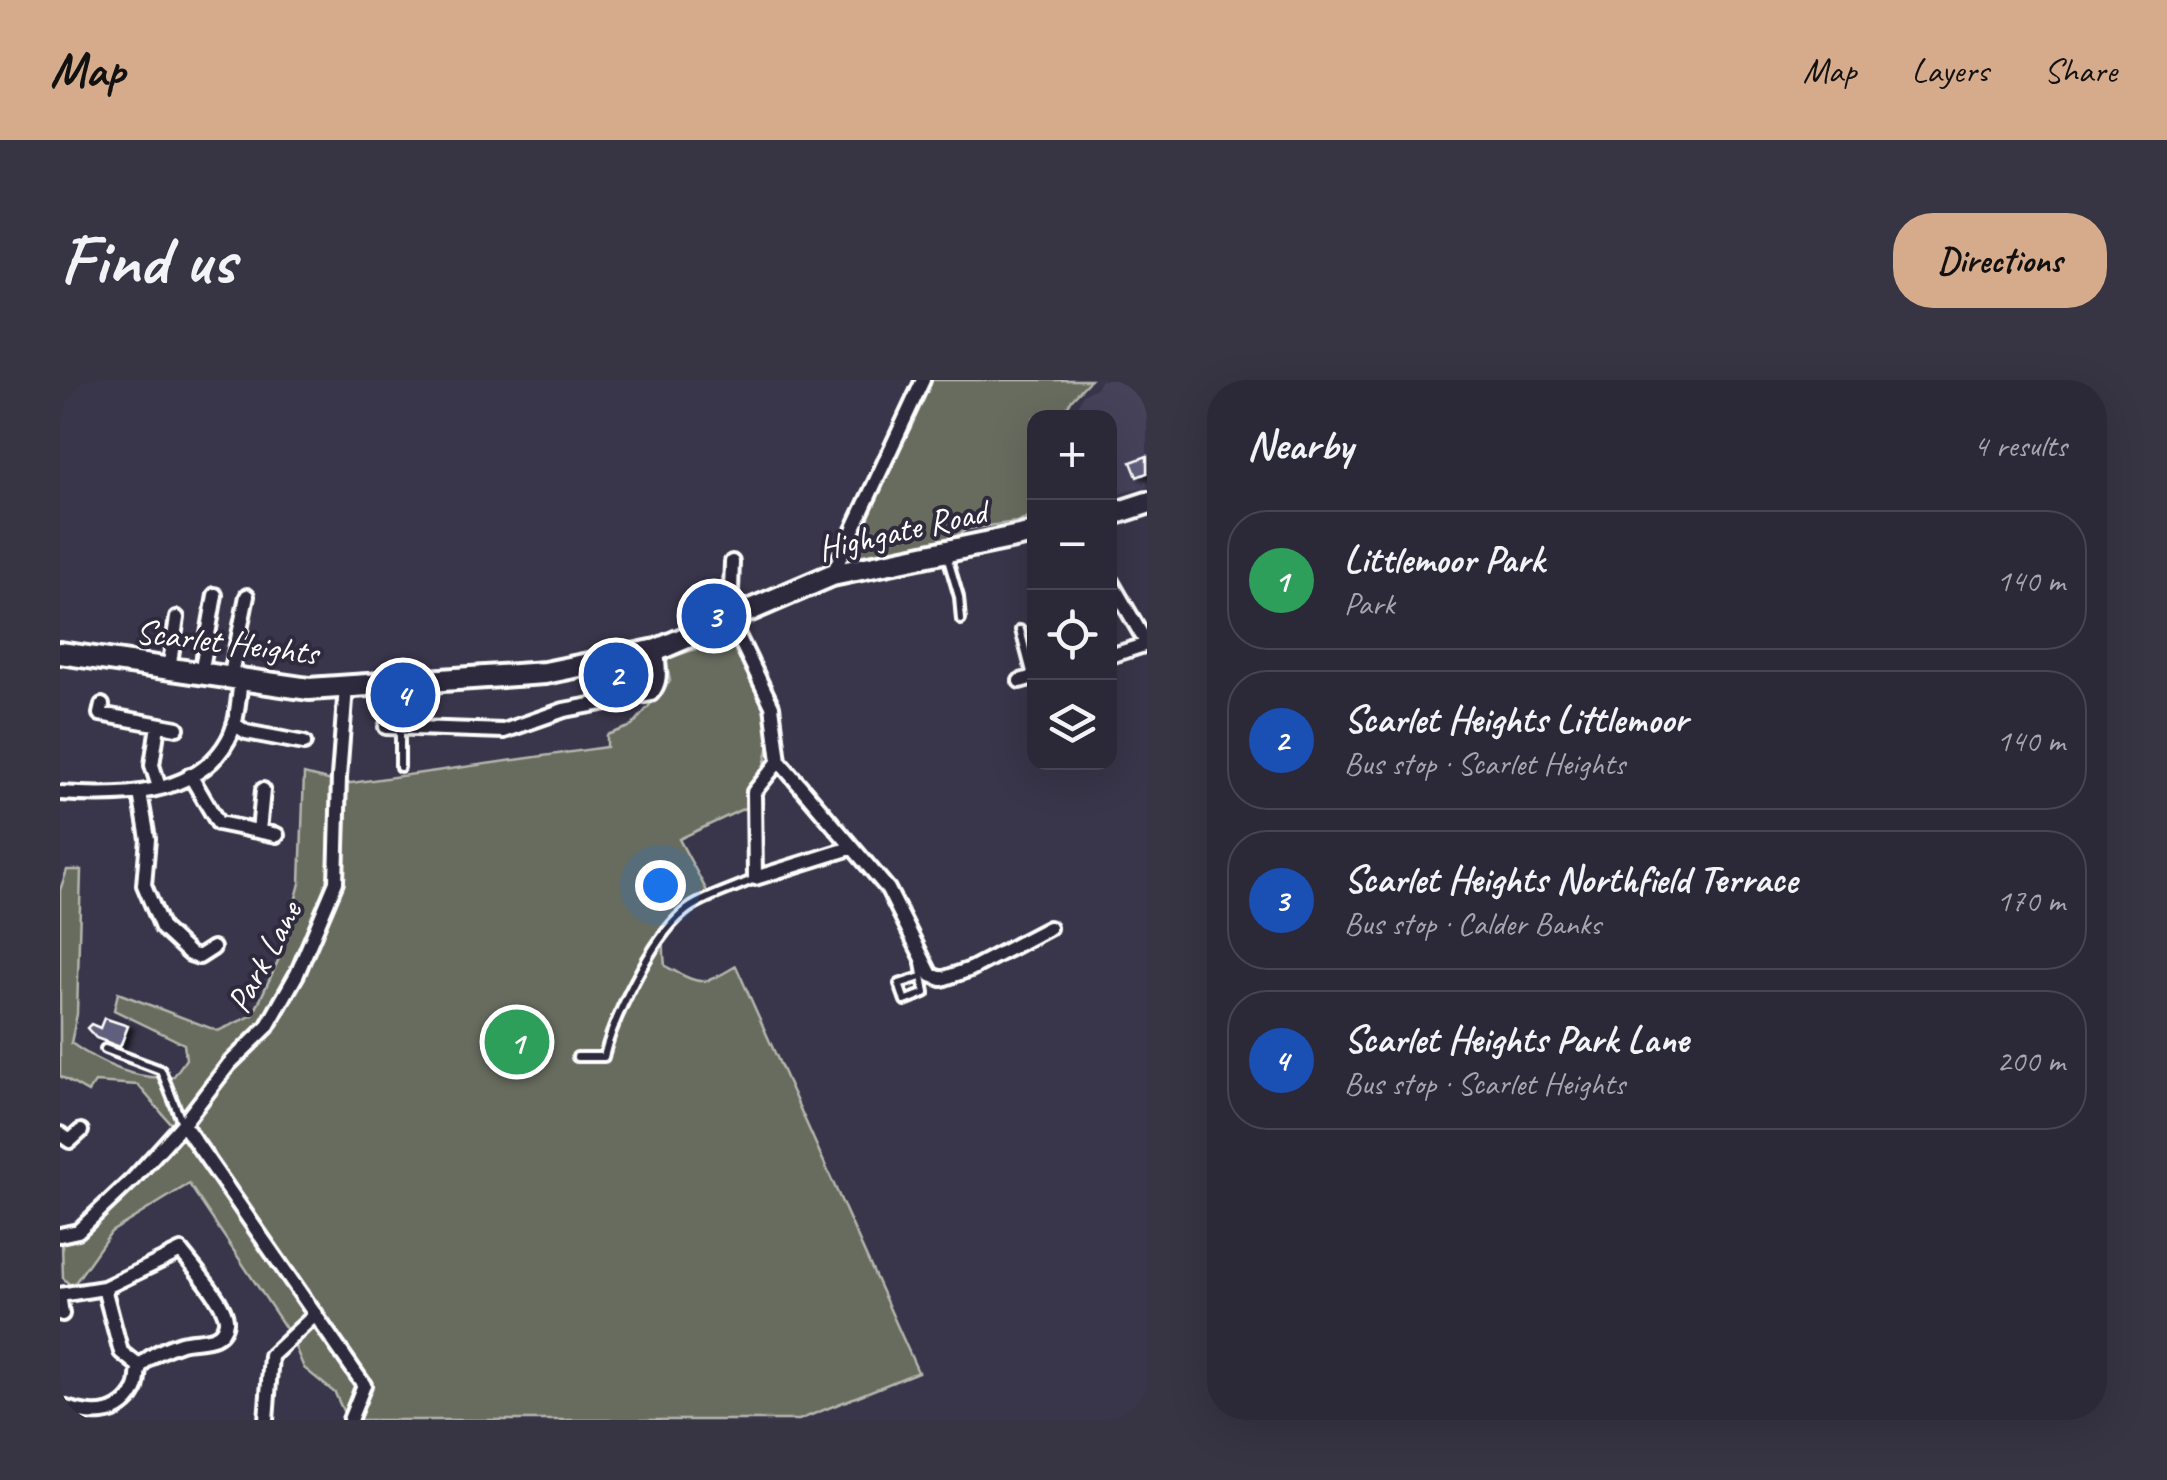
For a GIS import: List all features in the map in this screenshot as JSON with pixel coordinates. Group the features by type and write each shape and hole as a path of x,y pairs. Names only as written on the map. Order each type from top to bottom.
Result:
{"main road":[{"path":"1117,513 1147,503"},
{"name":"Highgate Road","path":"656,650 832,575 1027,534"},
{"name":"Scarlet Heights","path":"60,653 309,689 544,673 656,650"}],"street":[{"path":"832,575 922,380"},
{"path":"732,562 730,619 772,706 779,761 888,889 931,975 942,979 971,969 1050,928"},
{"path":"1116,590 1147,644 1117,654"},
{"path":"201,674 216,595"},
{"path":"60,792 100,796 140,793 190,775 215,758 234,724 235,679 247,596"},
{"path":"169,670 178,618"},
{"path":"393,727 504,731 564,710 651,694 660,677 656,650"},
{"name":"Park Lane","path":"60,1235 78,1231 133,1178 229,1064 267,1027 297,974 336,882 338,777 346,687"},
{"path":"102,706 100,714 177,728"},
{"path":"234,724 246,732 304,742"},
{"path":"158,725 152,765 159,787"},
{"path":"779,761 754,792 755,878 851,848"},
{"path":"190,775 218,824 277,835"},
{"path":"258,831 264,790"},
{"path":"140,793 148,840 144,885 162,928 190,954 199,957 213,948"},
{"path":"182,1124 364,1386 350,1420"},
{"path":"60,1134 70,1141 81,1130"},
{"path":"60,1406 94,1417 104,1416 132,1395 140,1367 154,1356 181,1343 211,1340 222,1334 226,1324 226,1310 181,1251 104,1288 61,1303"},
{"path":"104,1288 121,1352 140,1367"},
{"path":"266,1420 271,1356 316,1314"}],"lane":[{"path":"946,550 961,620"},
{"path":"1020,630 1027,667"},
{"path":"393,727 400,766"},
{"path":"577,1058 604,1057 610,1033 631,989 684,911 755,878"},
{"path":"910,933 921,967 924,993 904,1000 900,983 921,977"},
{"path":"106,1049 161,1070 182,1124"}],"shaded area":[{"path":"1101,380 1147,380 1147,487 1117,494 1117,410 1076,410 1083,394 1096,388"}],"green space":[{"path":"930,380 1090,380 1065,410 1027,410 1027,518 967,529 950,540 850,557 923,387"},
{"path":"732,637 765,708 769,723 767,754 749,806 679,839 709,895 670,921 664,939 665,966 701,981 736,966 918,1372 799,1420 347,1420 335,1393 304,1368 289,1333 189,1184 111,1232 72,1287 63,1278 62,1242 106,1213 181,1136 138,1085 95,1082 88,1092 60,1076 60,890 67,870 81,870 77,1014 71,1043 120,1070 148,1077 174,1076 186,1059 184,1044 114,1010 118,993 218,1031 253,1015 282,952 300,883 304,774 344,784 607,747 607,735 632,726 670,681 666,659"}],"building":[{"path":"1147,456 1147,473 1137,477 1131,462"},
{"path":"104,1018 128,1026 120,1047 96,1038 87,1028 91,1024 100,1028"}],"place":[{"name":"Scarlet Heights Northfield Terrace","path":"714,616"},
{"name":"Scarlet Heights Littlemoor","path":"616,675"},
{"name":"Scarlet Heights Park Lane","path":"403,695"},
{"name":"Littlemoor Park","path":"517,1042"}]}
